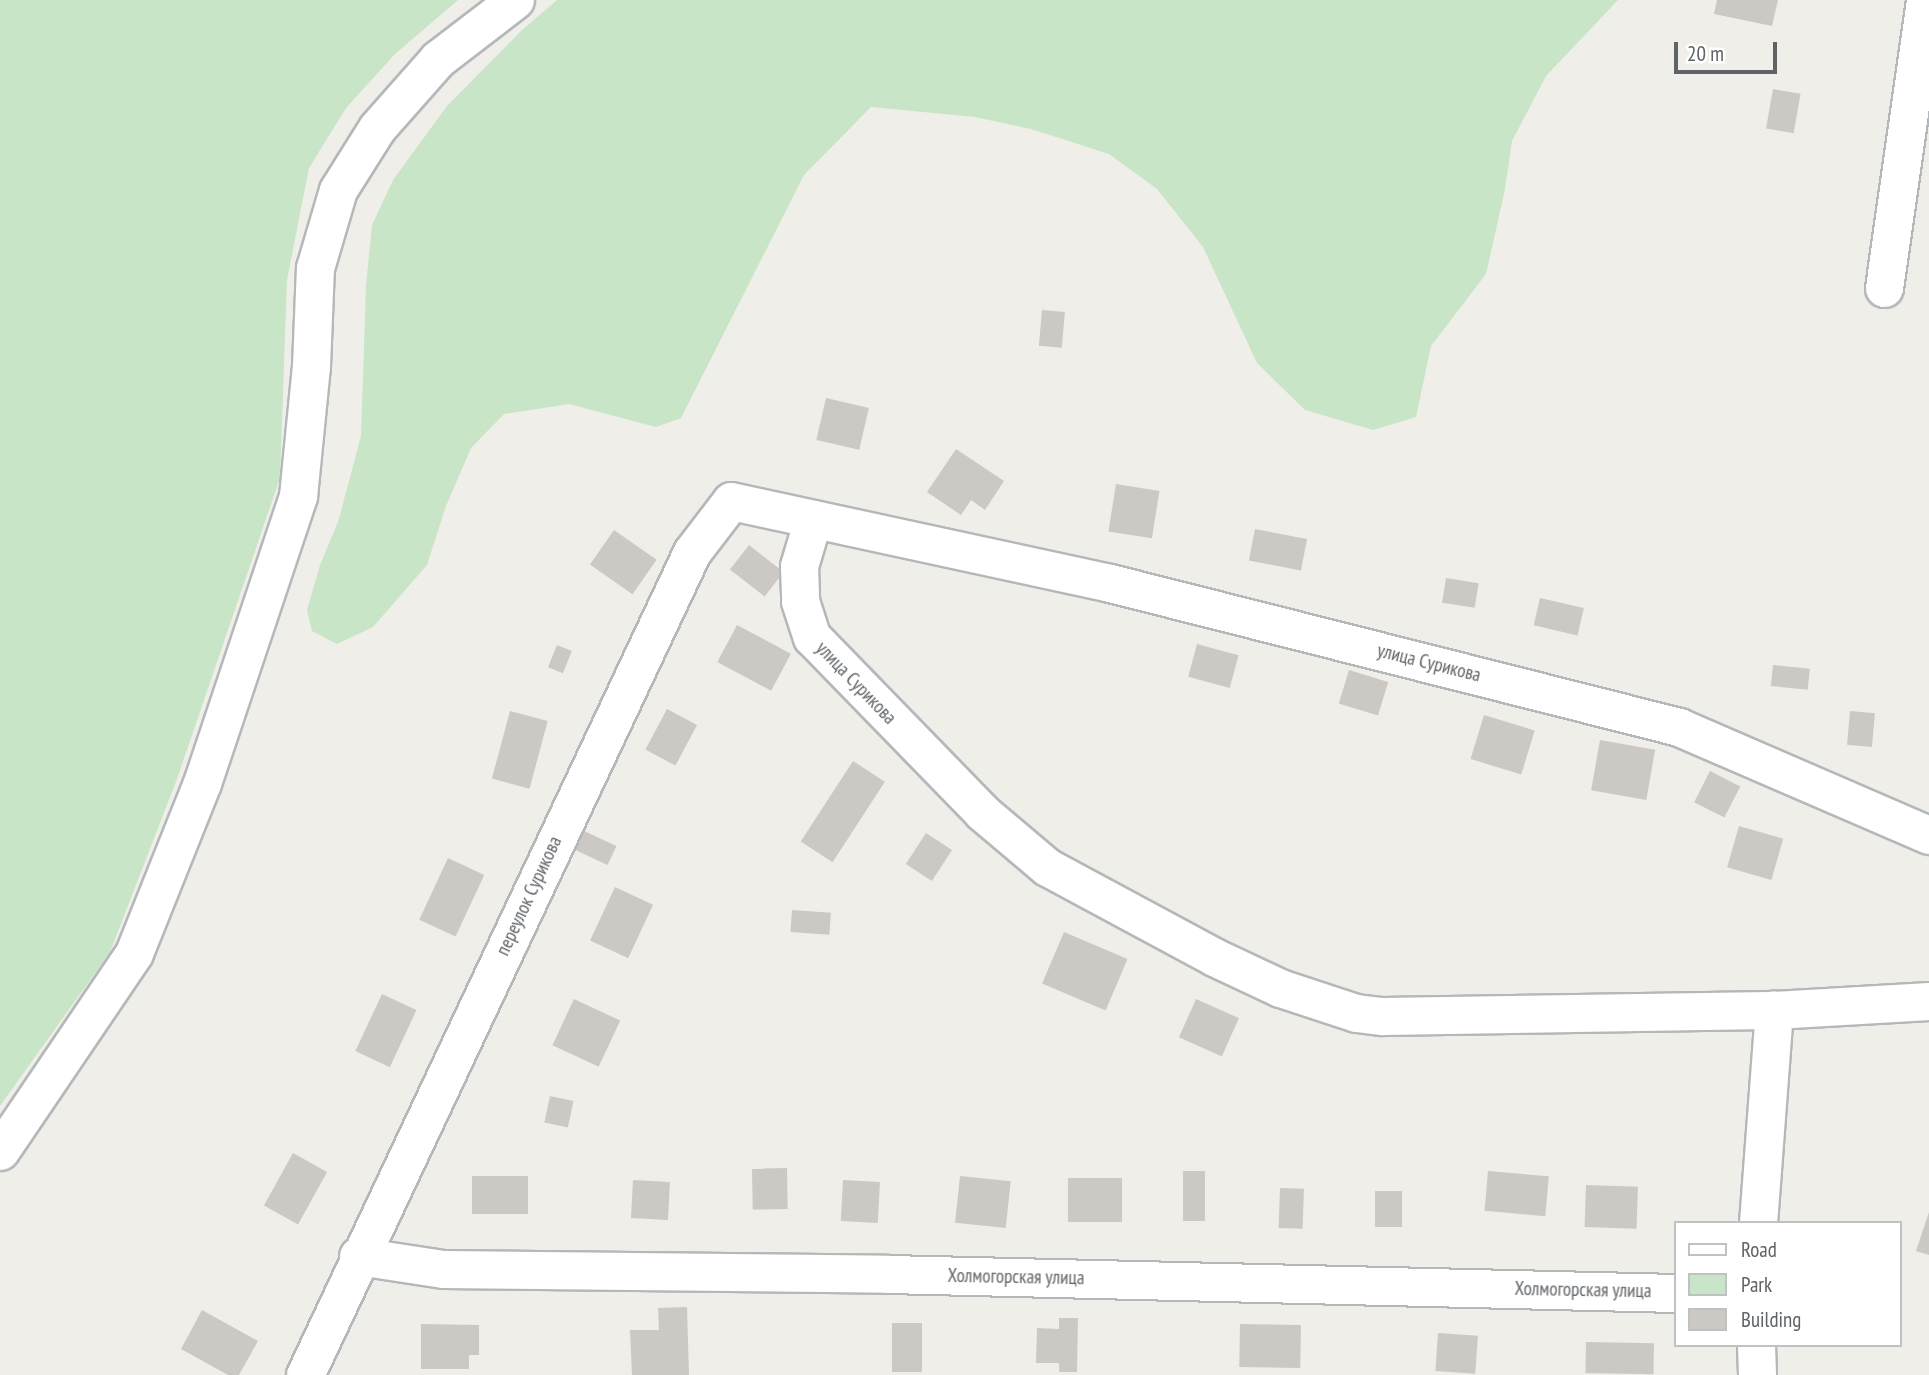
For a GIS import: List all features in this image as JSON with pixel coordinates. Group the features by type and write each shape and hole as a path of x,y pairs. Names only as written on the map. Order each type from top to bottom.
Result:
{"street":[{"path":"0,1151 134,953 202,783 298,496 311,366 315,268 338,190 377,128 438,59 514,0"},
{"path":"1884,288 1926,0"},
{"name":"переулок Сурикова","path":"305,1375 358,1256 692,552 731,502 813,519"},
{"name":"улица Сурикова","path":"1929,835 1679,727 1110,583 813,519 799,566 800,601 812,637 973,802 1024,849 1069,880 1214,957 1280,988 1356,1013 1382,1016 1774,1010 1929,1001"},
{"path":"1758,1221 1774,1010"},
{"name":"Холмогорская улица","path":"358,1256 443,1269 902,1274 1674,1293"},
{"path":"1756,1347 1758,1375"}],"green space":[{"path":"0,0 458,0 395,54 346,108 309,168 287,280 280,478 177,779 110,952 0,1106"},
{"path":"557,0 1618,0 1546,76 1512,141 1505,189 1486,274 1431,346 1416,417 1373,430 1305,410 1257,363 1203,247 1157,189 1109,154 1031,129 975,117 871,107 804,175 681,418 656,427 569,404 504,414 471,448 446,506 427,565 373,627 337,644 312,631 307,610 320,565 338,522 361,436 366,286 372,225 393,180 447,106 522,30"}],"building":[{"path":"1717,0 1778,0 1772,26 1714,14"},
{"path":"1773,89 1801,94 1794,133 1766,128"},
{"path":"1042,310 1065,312 1062,348 1039,346"},
{"path":"826,398 869,408 859,450 816,440"},
{"path":"956,449 1004,481 985,510 971,500 961,515 927,492"},
{"path":"1116,484 1159,491 1152,538 1108,531"},
{"path":"1255,529 1307,539 1301,571 1249,560"},
{"path":"614,530 657,560 633,594 590,564"},
{"path":"749,545 784,572 765,597 730,569"},
{"path":"1446,578 1479,583 1475,608 1442,603"},
{"path":"1540,598 1584,608 1578,635 1534,625"},
{"path":"737,625 791,654 771,691 717,662"},
{"path":"1197,644 1239,655 1230,688 1188,677"},
{"path":"557,645 572,651 563,673 548,667"},
{"path":"1773,665 1810,669 1808,690 1771,686"},
{"path":"1349,670 1388,682 1378,715 1339,703"},
{"path":"667,709 697,725 675,766 645,750"},
{"path":"510,711 548,721 530,789 492,779"},
{"path":"1850,711 1875,713 1872,747 1847,745"},
{"path":"1484,715 1535,730 1521,774 1471,759"},
{"path":"1600,740 1655,750 1646,800 1591,790"},
{"path":"853,761 885,782 833,862 801,842"},
{"path":"1710,771 1740,786 1724,818 1694,802"},
{"path":"1739,826 1783,839 1771,880 1727,867"},
{"path":"582,830 616,846 608,865 573,849"},
{"path":"926,833 952,850 932,881 906,864"},
{"path":"448,858 484,875 456,937 419,920"},
{"path":"615,887 653,905 628,958 590,940"},
{"path":"792,910 831,913 829,935 790,932"},
{"path":"1064,932 1128,959 1106,1011 1042,984"},
{"path":"382,994 416,1010 390,1067 355,1051"},
{"path":"574,999 620,1021 599,1067 552,1045"},
{"path":"1196,999 1239,1018 1222,1056 1179,1037"},
{"path":"550,1096 573,1101 568,1127 544,1122"},
{"path":"293,1153 327,1172 298,1224 264,1205"},
{"path":"787,1168 788,1209 753,1210 752,1169"},
{"path":"1183,1171 1205,1171 1205,1221 1183,1221"},
{"path":"1488,1171 1549,1176 1545,1216 1485,1211"},
{"path":"472,1176 528,1176 528,1214 472,1214"},
{"path":"960,1176 1011,1181 1006,1228 955,1223"},
{"path":"1068,1178 1122,1178 1122,1222 1068,1222"},
{"path":"633,1180 670,1182 668,1220 631,1218"},
{"path":"843,1180 880,1182 878,1223 841,1221"},
{"path":"1586,1185 1638,1187 1637,1229 1585,1227"},
{"path":"1280,1188 1304,1189 1303,1229 1279,1228"},
{"path":"1375,1191 1402,1191 1402,1227 1375,1227"},
{"path":"1929,1212 1929,1255 1916,1251"},
{"path":"687,1307 689,1375 632,1375 630,1330 659,1330 658,1308"},
{"path":"202,1310 258,1341 239,1375 228,1375 181,1349"},
{"path":"1059,1318 1078,1318 1077,1372 1059,1372 1059,1363 1036,1363 1037,1328 1059,1329"},
{"path":"892,1323 922,1323 922,1372 892,1372"},
{"path":"421,1324 479,1325 479,1355 469,1355 469,1369 421,1369"},
{"path":"1240,1324 1301,1325 1300,1368 1239,1367"},
{"path":"1438,1333 1478,1336 1475,1374 1435,1371"},
{"path":"1586,1342 1654,1343 1653,1374 1585,1373"}]}
